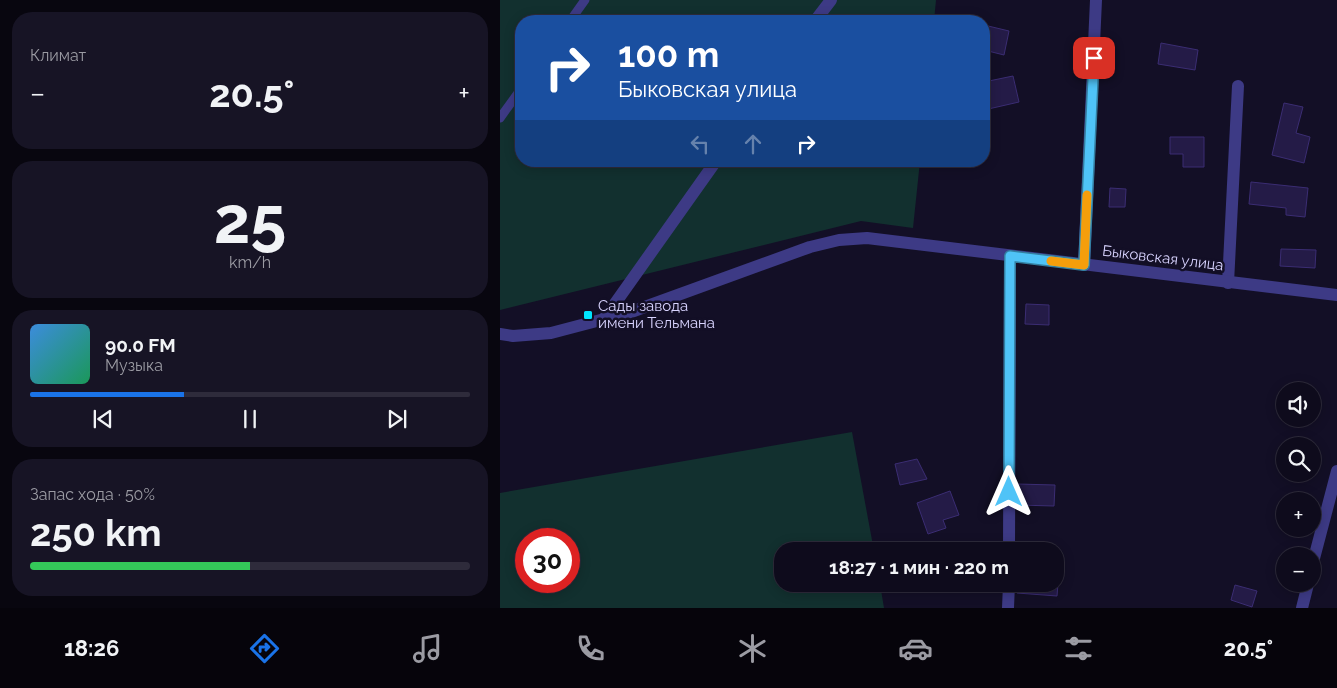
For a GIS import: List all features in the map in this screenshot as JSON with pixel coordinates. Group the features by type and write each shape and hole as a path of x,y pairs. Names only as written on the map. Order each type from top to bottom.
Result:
{"street":[{"path":"820,15 831,0"},
{"path":"1084,265 1096,0"},
{"path":"1228,283 1238,86"},
{"path":"604,319 712,167"},
{"name":"Быковская улица","path":"500,334 513,336 551,332 631,312 810,247 839,240 867,238 1337,295"},
{"path":"1009,542 1010,256"},
{"path":"1317,547 1337,471"},
{"path":"1008,592 1008,608"},
{"path":"1302,608 1306,592"}],"lane":[{"path":"574,15 585,0"},
{"path":"500,118 515,97"}],"green space":[{"path":"500,0 936,0 935,15 515,15 515,167 919,167 913,228 861,221 500,310"},
{"path":"852,432 872,542 774,542 774,592 881,592 884,608 500,608 500,493"}],"building":[{"path":"990,26 1009,31 1004,55 990,52"},
{"path":"1161,43 1198,50 1195,70 1158,64"},
{"path":"1013,76 1019,102 990,109 990,81"},
{"path":"1284,103 1303,107 1296,133 1310,137 1304,163 1272,155"},
{"path":"1170,137 1204,137 1204,167 1183,167 1183,154 1170,154"},
{"path":"1251,182 1308,188 1305,217 1286,215 1286,208 1249,204"},
{"path":"1110,188 1126,189 1125,207 1109,207"},
{"path":"1281,249 1316,250 1315,268 1280,266"},
{"path":"1026,304 1049,305 1049,325 1025,324"},
{"path":"917,459 927,479 900,485 895,464"},
{"path":"1017,484 1055,485 1054,506 1017,505"},
{"path":"950,491 959,515 943,520 946,528 928,534 917,503"},
{"path":"1235,585 1257,591 1252,607 1231,600"},
{"path":"1017,592 1057,592 1057,596"}],"slow traffic":[{"path":"1051,261 1084,265 1087,195"}],"place":[{"name":"Сады завода имени Тельмана","path":"588,315"}],"route":[{"path":"1009,492 1010,256 1084,265 1094,58"}]}
